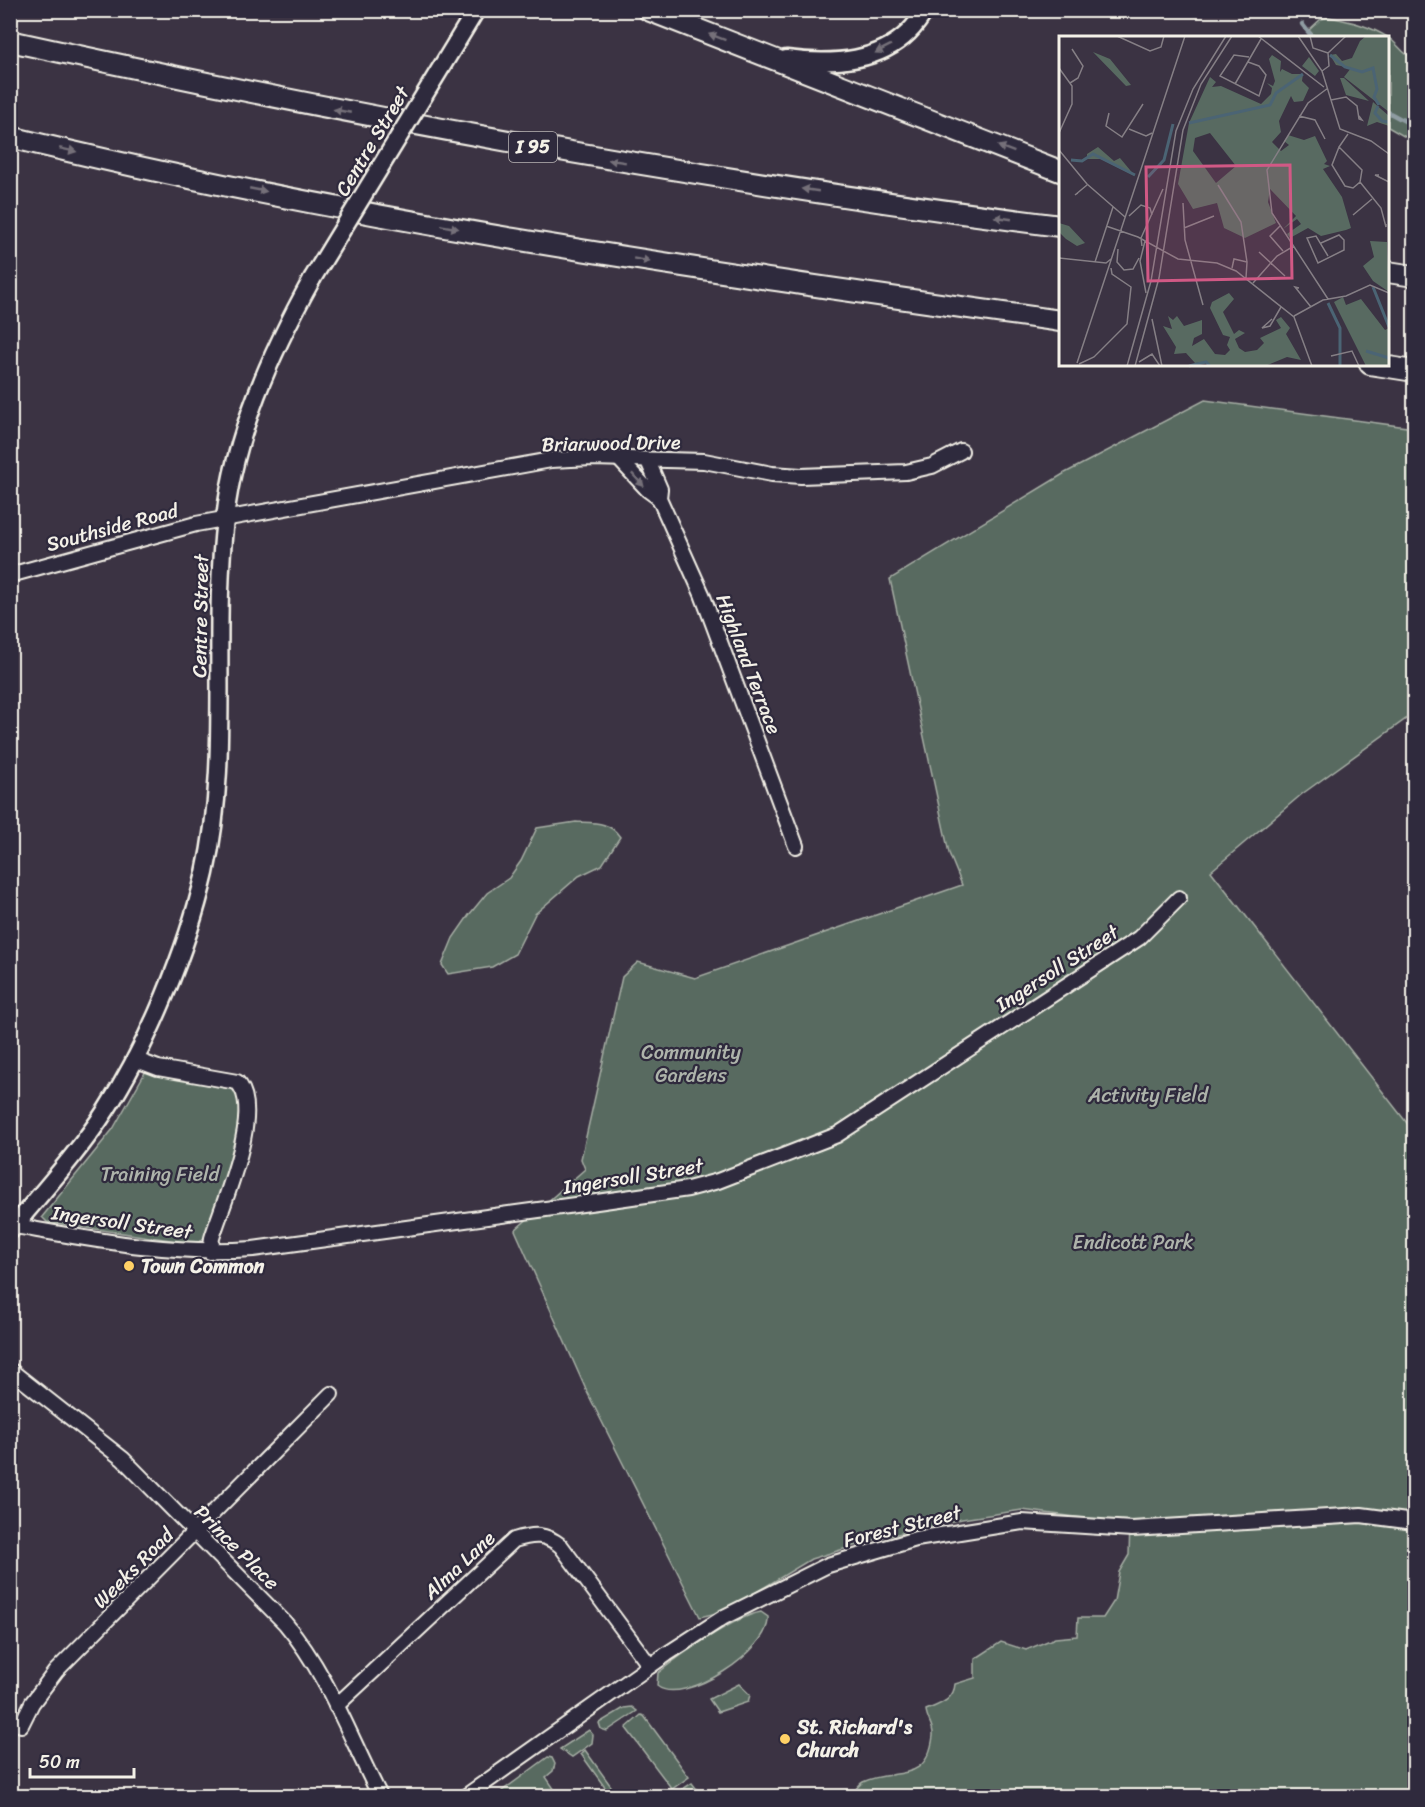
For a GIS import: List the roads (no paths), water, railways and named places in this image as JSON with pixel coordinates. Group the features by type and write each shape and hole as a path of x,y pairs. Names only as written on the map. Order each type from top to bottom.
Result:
{"highway":[{"path":"648,10 1059,171"},
{"name":"I 95","path":"10,41 223,88 557,151 1059,226"},
{"path":"10,137 247,188 452,228 675,265 1059,321"},
{"path":"1389,272 1414,276"},
{"path":"1383,366 1414,371"}],"main road":[{"name":"Centre Street","path":"13,1229 106,1110 134,1059 180,952 205,873 217,778 221,570 225,519 230,484 273,353 312,279 476,10"},
{"path":"772,58 821,64 863,58 884,50 908,34 925,10"}],"street":[{"name":"Briarwood Drive","path":"225,519 551,460 592,458 704,461 772,474 801,476 906,472 932,466 961,451"},
{"name":"Highland Terrace","path":"620,460 648,490 659,498 702,594 796,846"},
{"name":"Highland Terrace","path":"648,461 660,489 659,498"},
{"name":"Southside Road","path":"10,576 131,540 225,519"},
{"name":"Ingersoll Street","path":"13,1229 119,1245 210,1252 253,1249 525,1213 688,1189 718,1181 837,1136 1139,938 1179,898"},
{"path":"134,1059 158,1068 237,1082 245,1090 248,1108 246,1132 212,1238 210,1252"},
{"name":"Prince Place","path":"10,1370 123,1459 305,1647 380,1797"},
{"name":"Weeks Road","path":"21,1725 32,1703 56,1671 196,1533 331,1394"},
{"name":"Forest Street","path":"466,1797 650,1666 724,1617 822,1568 924,1537 1022,1522 1143,1528 1361,1515 1414,1522"},
{"name":"Alma Lane","path":"336,1706 514,1540 527,1536 549,1537 561,1546 650,1666"}],"waterway":[{"path":"1302,24 1311,36"},
{"path":"1389,113 1414,126"}],"place":[{"name":"Town Common","path":"129,1266"},
{"name":"St. Richard's Church","path":"785,1739"}],"park label":[{"name":"Community Gardens","path":"691,1064"},
{"name":"Activity Field","path":"1148,1095"},
{"name":"Training Field","path":"160,1174"},
{"name":"Endicott Park","path":"1133,1242"}]}
